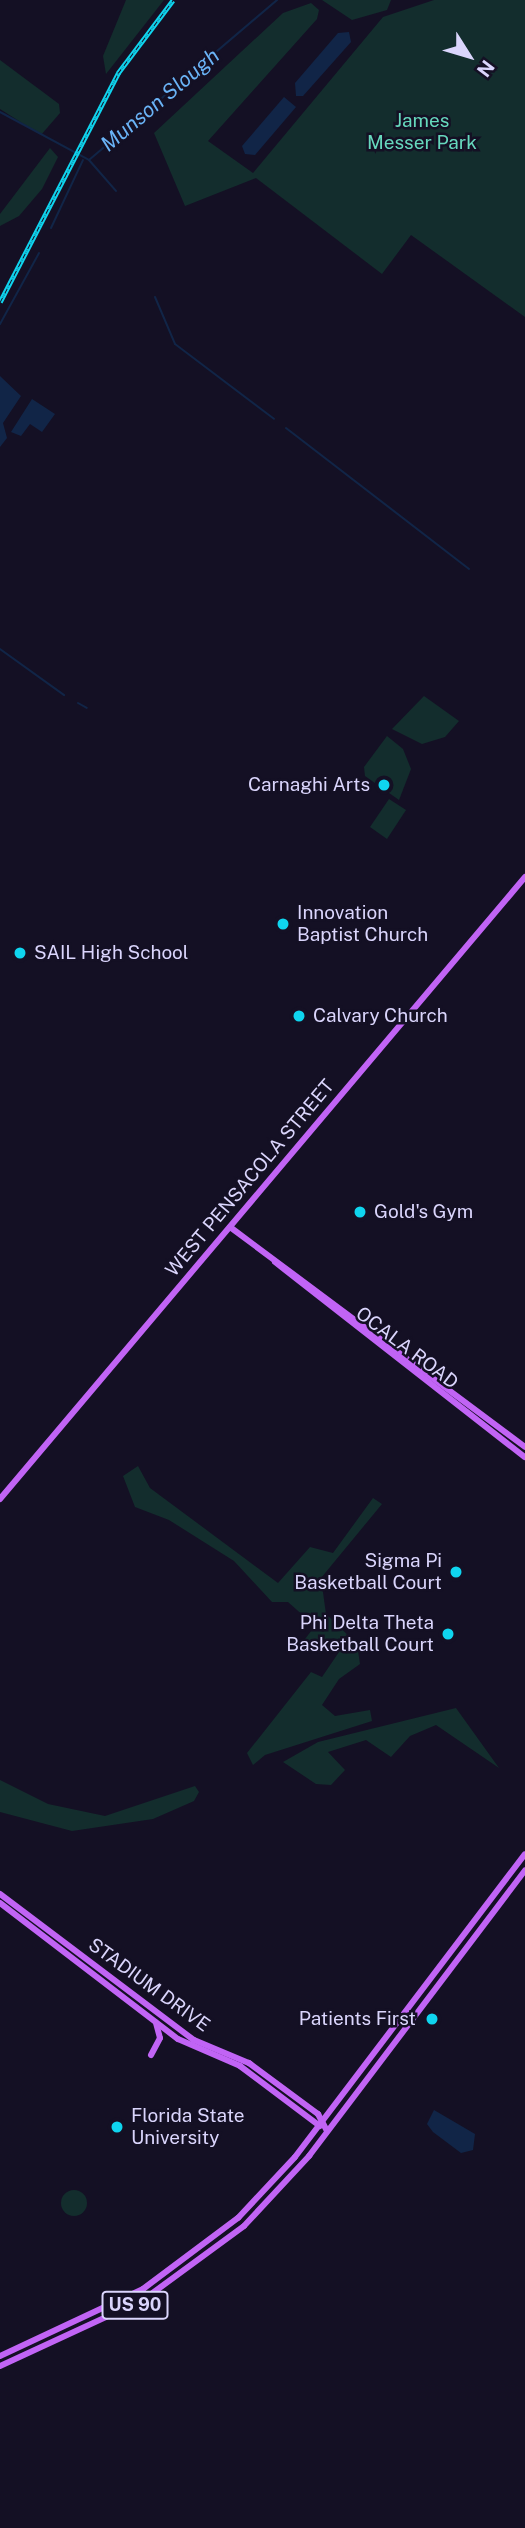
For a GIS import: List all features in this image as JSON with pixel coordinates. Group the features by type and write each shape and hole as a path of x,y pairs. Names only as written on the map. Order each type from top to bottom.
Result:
{"main road":[{"name":"WEST PENSACOLA STREET","path":"0,1499 525,877"},
{"name":"OCALA ROAD","path":"229,1227 525,1447"},
{"name":"OCALA ROAD","path":"274,1261 525,1457"},
{"name":"US 90","path":"0,2356 101,2312 182,2263 257,2199 321,2123 525,1854"},
{"name":"US 90","path":"0,2366 113,2316 180,2277 263,2207 327,2131 525,1870"},
{"name":"STADIUM DRIVE","path":"0,1894 194,2040 242,2059 321,2123"},
{"name":"STADIUM DRIVE","path":"0,1903 198,2052 240,2066 321,2123"},
{"path":"151,2055 160,2038 155,2022"},
{"path":"321,2123 327,2131"}],"green space":[{"path":"126,0 164,0 106,74 103,56"},
{"path":"322,0 391,0 387,10 352,20"},
{"name":"James Messer Park","path":"434,0 525,0 525,317 411,235 382,274 256,178 185,206 154,133 283,13 311,3 319,10 317,19 208,141 253,173 383,17"},
{"path":"0,60 59,104 60,113 41,135 0,109"},
{"path":"50,148 58,157 42,189 19,216 0,226 0,214"},
{"path":"424,696 459,721 445,737 422,744 392,729"},
{"path":"387,736 403,749 411,769 399,800 365,776 364,767"},
{"path":"389,799 406,810 387,839 370,827"},
{"path":"138,1466 150,1488 278,1583 310,1547 333,1553 373,1498 382,1504 321,1578 326,1614 357,1644 360,1664 339,1679 322,1705 335,1716 370,1710 372,1721 265,1755 253,1765 247,1753 311,1672 322,1677 339,1652 328,1642 320,1651 305,1639 315,1626 288,1602 272,1602 234,1561 169,1520 135,1507 123,1476"},
{"path":"456,1708 499,1768 436,1725 410,1736 391,1757 366,1740 328,1752 345,1770 331,1785 316,1784 283,1762 318,1742"},
{"path":"0,1780 48,1804 105,1816 195,1786 199,1792 194,1801 153,1819 72,1831 0,1812"},
{"path":"74,2190 83,2194 87,2203 83,2212 74,2216 65,2212 61,2203 65,2194"}],"water":[{"path":"349,32 351,42 303,96 296,96 295,83 338,33"},
{"path":"284,97 296,107 255,155 245,154 242,146"},
{"path":"0,376 21,396 3,423 7,438 0,447"},
{"path":"32,399 55,414 42,432 30,424 21,436 11,432"},
{"path":"434,2110 475,2134 473,2150 461,2153 433,2132 427,2124"}],"waterway":[{"name":"Munson Slough","path":"0,112 89,160 277,0"},
{"path":"51,228 83,160"},
{"path":"89,160 116,191"},
{"path":"0,324 39,253"},
{"path":"155,297 175,344 274,419"},
{"path":"286,428 469,569"},
{"path":"0,649 64,695"},
{"path":"78,703 87,708"}],"railway":[{"path":"0,302 118,73 173,0"}],"place":[{"name":"Carnaghi Arts","path":"384,785"},
{"name":"Innovation Baptist Church","path":"283,924"},
{"name":"SAIL High School","path":"20,953"},
{"name":"Calvary Church","path":"299,1016"},
{"name":"Gold's Gym","path":"360,1212"},
{"name":"Sigma Pi Basketball Court","path":"456,1572"},
{"name":"Phi Delta Theta Basketball Court","path":"448,1634"},
{"name":"Patients First","path":"432,2019"},
{"name":"Florida State University","path":"117,2127"}]}
